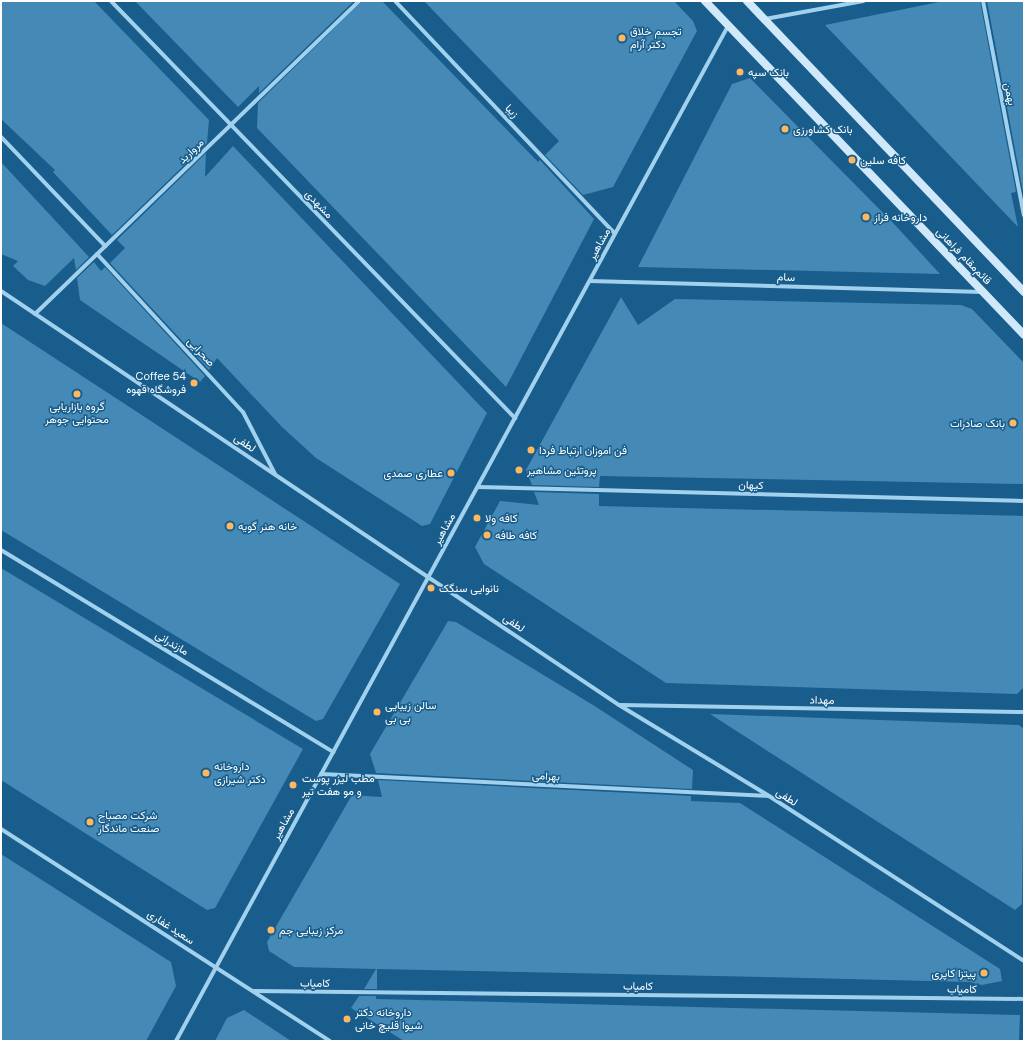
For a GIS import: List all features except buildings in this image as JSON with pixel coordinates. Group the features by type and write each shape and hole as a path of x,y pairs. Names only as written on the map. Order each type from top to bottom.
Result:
{"main road":[{"name":"قائم‌مقام فراهانی","path":"705,1 1024,335"},
{"name":"قائم‌مقام فراهانی","path":"747,1 1024,292"}],"street":[{"name":"مشهدی","path":"111,1 515,418"},
{"name":"مروارید","path":"35,314 359,1"},
{"name":"زیبا","path":"395,1 615,234"},
{"path":"764,19 863,1"},
{"name":"بهمن","path":"983,1 1024,215"},
{"name":"مشاهیر","path":"176,1041 728,26"},
{"path":"1,137 105,246"},
{"path":"1018,181 1024,180"},
{"name":"صحرایی","path":"96,254 243,412 275,474"},
{"name":"سام","path":"590,281 982,292"},
{"name":"لطفی","path":"1,291 429,576 619,705 769,796 1024,961"},
{"name":"کیهان","path":"478,487 1024,501"},
{"name":"مازندرانی","path":"1,550 333,752"},
{"name":"مهداد","path":"619,705 1024,712"},
{"name":"بهرامی","path":"321,774 769,796"},
{"name":"سعید غفاری","path":"1,829 330,1041"},
{"name":"کامیاب","path":"253,991 1024,999"}],"place":[{"name":"تجسم خلاق دکتر آرام","path":"622,38"},
{"name":"بانک سپه","path":"740,72"},
{"name":"بانک کشاورزی","path":"785,129"},
{"name":"کافه سلین","path":"852,160"},
{"name":"داروخانه فراز","path":"866,217"},
{"name":"Coffee 54 فروشگاه قهوه","path":"194,383"},
{"name":"گروه بازاریابی محتوایی جوهر","path":"77,394"},
{"name":"بانک صادرات","path":"1013,423"},
{"name":"فن اموزان ارتباط فردا","path":"531,450"},
{"name":"پروتئین مشاهیر","path":"519,470"},
{"name":"عطاری صمدی","path":"451,473"},
{"name":"کافه ولا","path":"477,518"},
{"name":"خانه هنر گویه","path":"230,526"},
{"name":"کافه طافه","path":"487,535"},
{"name":"نانوایی سنگک","path":"431,588"},
{"name":"سالن زیبایی بی بی","path":"377,712"},
{"name":"داروخانه دکتر شیرازی","path":"206,773"},
{"name":"مطب لیزر پوست و مو هفت تیر","path":"293,785"},
{"name":"شرکت مصباح صنعت ماندگار","path":"90,822"},
{"name":"مرکز زیبایی جم","path":"271,930"},
{"name":"پیتزا کاپری","path":"984,973"},
{"name":"داروخانه دکتر شیوا قلیچ خانی","path":"347,1019"}]}
